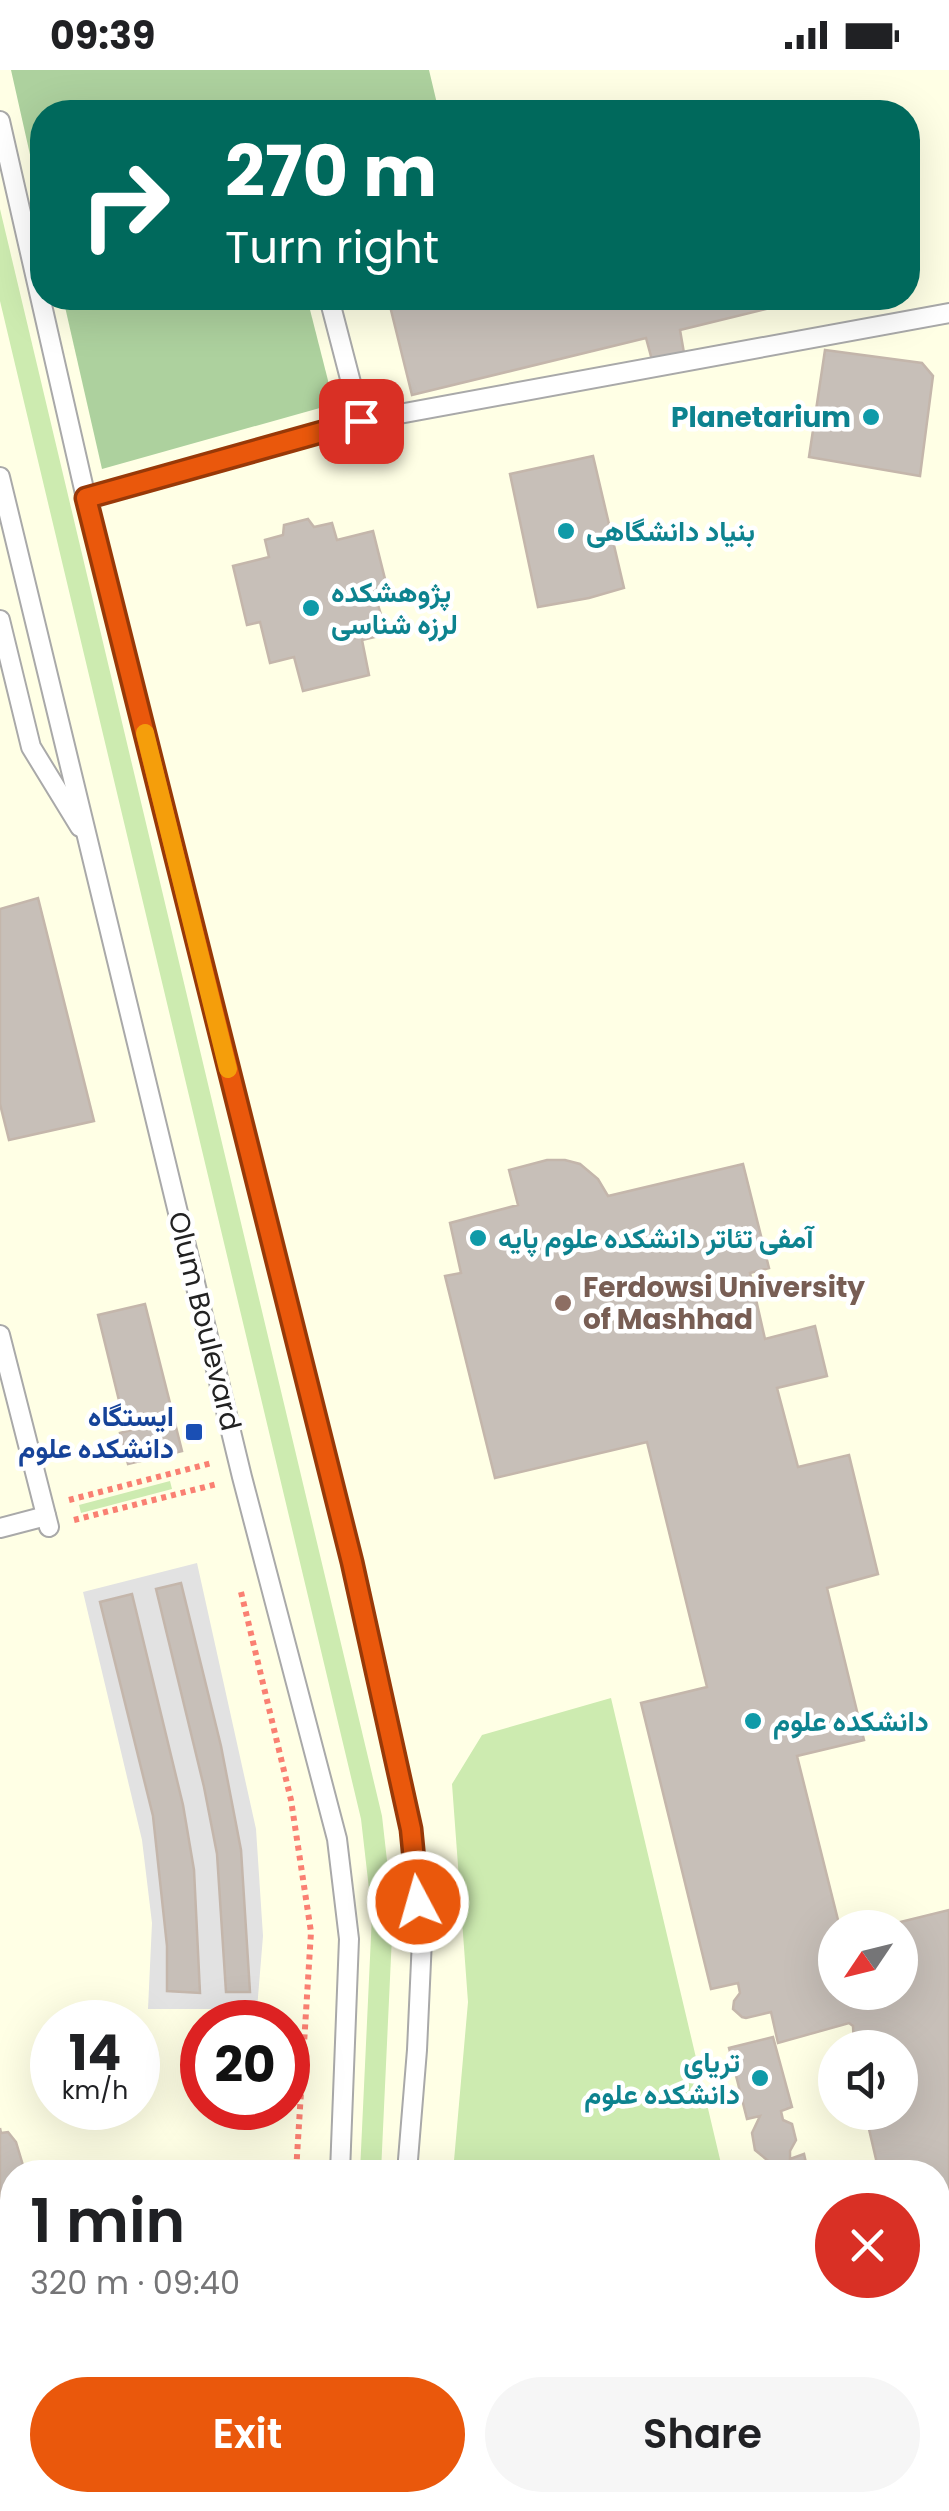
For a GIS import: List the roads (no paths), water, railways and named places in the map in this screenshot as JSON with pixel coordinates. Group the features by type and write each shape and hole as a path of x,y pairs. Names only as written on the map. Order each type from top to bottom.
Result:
{"lane":[{"path":"0,121 30,253"},
{"path":"43,310 86,498 352,1562 411,1829 422,1939 408,2160"},
{"path":"333,310 361,421"},
{"path":"86,498 361,421 949,312"},
{"name":"Olum Boulevard","path":"0,477 242,1478 337,1840 350,1939 341,2160"},
{"path":"0,620 31,747 89,842"},
{"path":"0,1335 46,1517 0,1528"}],"place":[{"name":"Planetarium","path":"871,417"},
{"name":"بنیاد دانشگاهی","path":"566,531"},
{"name":"پژوهشکده لرزه شناسی","path":"311,608"},
{"name":"آمفی تئاتر دانشکده علوم پایه","path":"478,1238"},
{"name":"Ferdowsi University of Mashhad","path":"563,1303"},
{"name":"ایستگاه دانشکده علوم","path":"194,1432"},
{"name":"دانشکده علوم","path":"753,1721"},
{"name":"تریای دانشکده علوم","path":"760,2078"}]}
